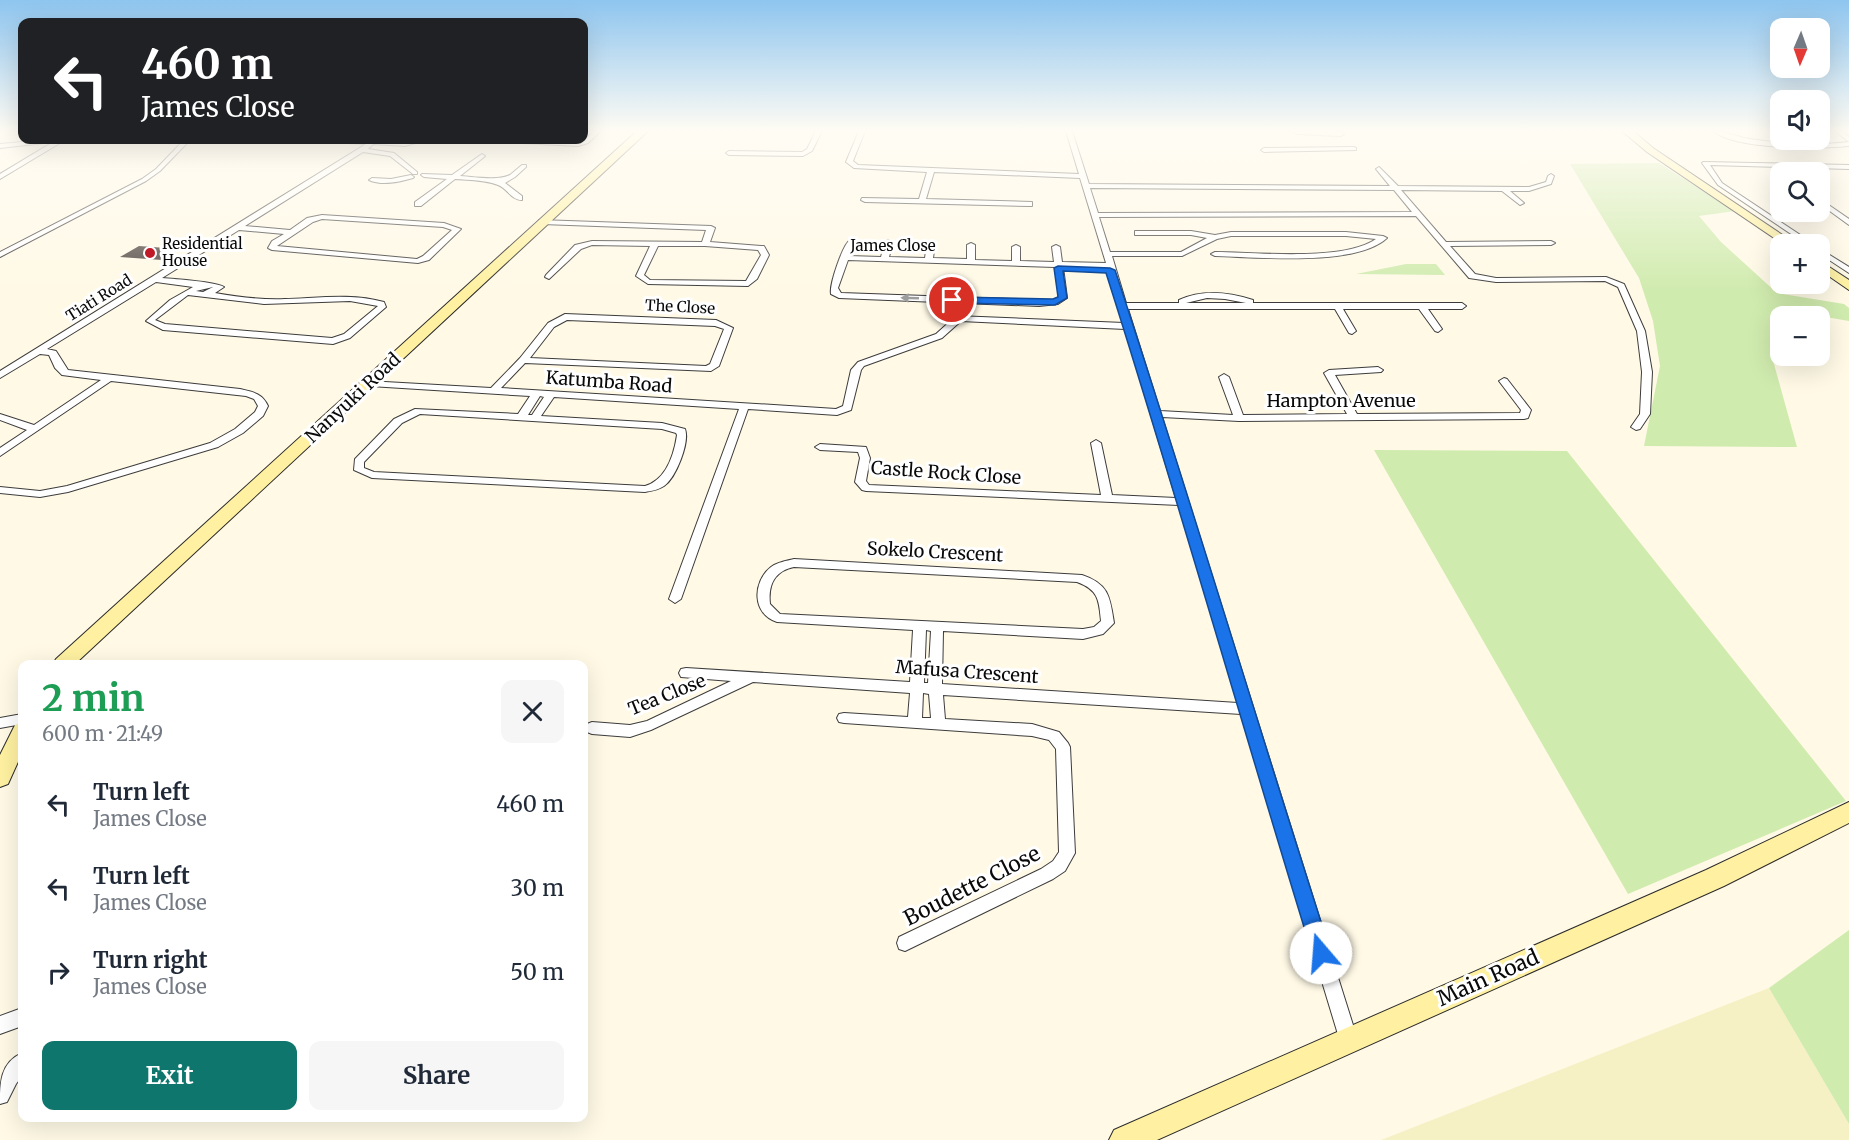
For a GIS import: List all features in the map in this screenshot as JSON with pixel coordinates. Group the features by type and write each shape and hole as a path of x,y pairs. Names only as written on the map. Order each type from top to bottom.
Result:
{"street":[{"path":"0,255 136,184"},
{"name":"Tiati Road","path":"0,375 306,184"},
{"path":"418,204 444,184"},
{"path":"505,184 519,198"},
{"name":"Nanyuki Road","path":"67,660 584,184"},
{"path":"922,202 927,184"},
{"path":"1086,184 1108,264 1157,414 1245,709 1349,1041"},
{"path":"1250,184 1504,189 1542,187 1547,184"},
{"path":"1393,184 1467,272 1476,278 1600,279 1621,286 1641,331 1647,372 1646,414 1636,428"},
{"path":"1702,184 1775,234"},
{"path":"1720,184 1795,234"},
{"path":"1504,189 1520,203"},
{"path":"865,200 1029,204"},
{"path":"1830,209 1849,223"},
{"path":"1095,215 1417,214"},
{"path":"235,228 292,232 313,219 325,217 444,225 457,229 426,258 418,261 272,248 275,243 292,232"},
{"path":"542,222 711,228 705,244"},
{"path":"687,244 696,227"},
{"path":"1138,232 1191,233 1215,237 1335,234 1383,238 1371,247 1342,254 1215,254"},
{"name":"James Close","path":"1058,266 1063,298 1055,302 844,295 834,291 844,258 1058,266 1108,264 1182,254 1215,237"},
{"path":"844,258 850,242"},
{"path":"885,258 889,242"},
{"path":"549,277 584,244 655,243 757,247 764,250 765,255 748,284 648,282 640,276 655,243"},
{"path":"1443,244 1551,243"},
{"path":"929,260 931,244"},
{"path":"971,246 971,261"},
{"path":"1016,247 1016,263"},
{"path":"1056,247 1058,266"},
{"path":"1830,258 1849,271"},
{"path":"1830,272 1849,286"},
{"path":"155,279 199,285 219,285 219,289 208,294 198,296 189,293"},
{"path":"199,285 150,321 163,327 333,341 347,336 382,307 381,304 373,301 335,298 276,301 208,294"},
{"path":"1122,306 1462,306"},
{"path":"1338,307 1352,332"},
{"path":"1422,307 1438,329"},
{"name":"The Close","path":"494,390 523,360 551,325 565,317 716,323 727,325 729,331 714,366 708,369 523,360"},
{"name":"Katumba Road","path":"370,382 744,408 846,411 856,370 861,364 939,336 957,318 1128,326"},
{"path":"0,490 40,494 68,489 214,445 239,431 259,414 263,406 261,400 255,395 240,392 108,379 63,372 53,353 39,351"},
{"path":"1354,417 1329,373 1378,370"},
{"path":"1224,377 1239,418"},
{"path":"0,453 108,379"},
{"name":"Hampton Avenue","path":"1157,414 1239,418 1524,416 1526,410 1504,381"},
{"path":"520,418 537,393"},
{"path":"534,419 551,394"},
{"path":"675,599 744,408"},
{"path":"433,411 520,418 662,426 681,431 683,440 665,479 645,489 372,475 361,472 357,468 367,452 398,421 410,413 433,411"},
{"path":"0,417 34,429"},
{"path":"1096,443 1107,499"},
{"name":"Castle Rock Close","path":"820,447 862,449 865,458 860,482 866,488 1183,502"},
{"name":"Sokelo Crescent","path":"794,563 1068,576 1087,581 1103,592 1108,623 1098,631 1083,634 938,628 777,618 764,606 767,578 777,568 794,563"},
{"path":"915,723 915,687 920,627"},
{"path":"938,628 935,688 939,725"},
{"name":"Mafusa Crescent","path":"687,673 1245,709"},
{"name":"Tea Close","path":"592,728 630,730 651,725 752,678"},
{"name":"Boudette Close","path":"844,718 1032,730 1046,732 1060,741 1063,747 1067,853 1059,866 905,943"},
{"path":"0,723 18,721"},
{"path":"0,778 18,740"},
{"name":"Main Road","path":"1124,1140 1715,878 1849,812"},
{"path":"0,1025 18,1018"},
{"path":"0,1095 9,1077 18,1067"}],"shaded area":[{"path":"1769,988 1849,1124 1849,1140 1381,1140"}],"green space":[{"path":"1582,184 1693,184 1735,211 1699,216 1721,242 1770,287 1770,294 1844,304 1849,308 1849,321 1830,318 1830,306 1770,306 1770,366 1774,366 1797,447 1644,446 1660,366 1653,321 1639,278"},
{"path":"1406,264 1436,264 1445,275 1356,274"},
{"path":"1374,450 1567,451 1846,801 1628,894"},
{"path":"1849,930 1849,1124 1769,988"}],"building":[{"name":"Residential House","path":"139,246 180,249 162,260 120,257"}],"place":[{"name":"Residential House","path":"150,253"}],"route":[{"path":"952,300 1055,302 1063,298 1058,268 1110,270 1157,414 1321,953"}]}
